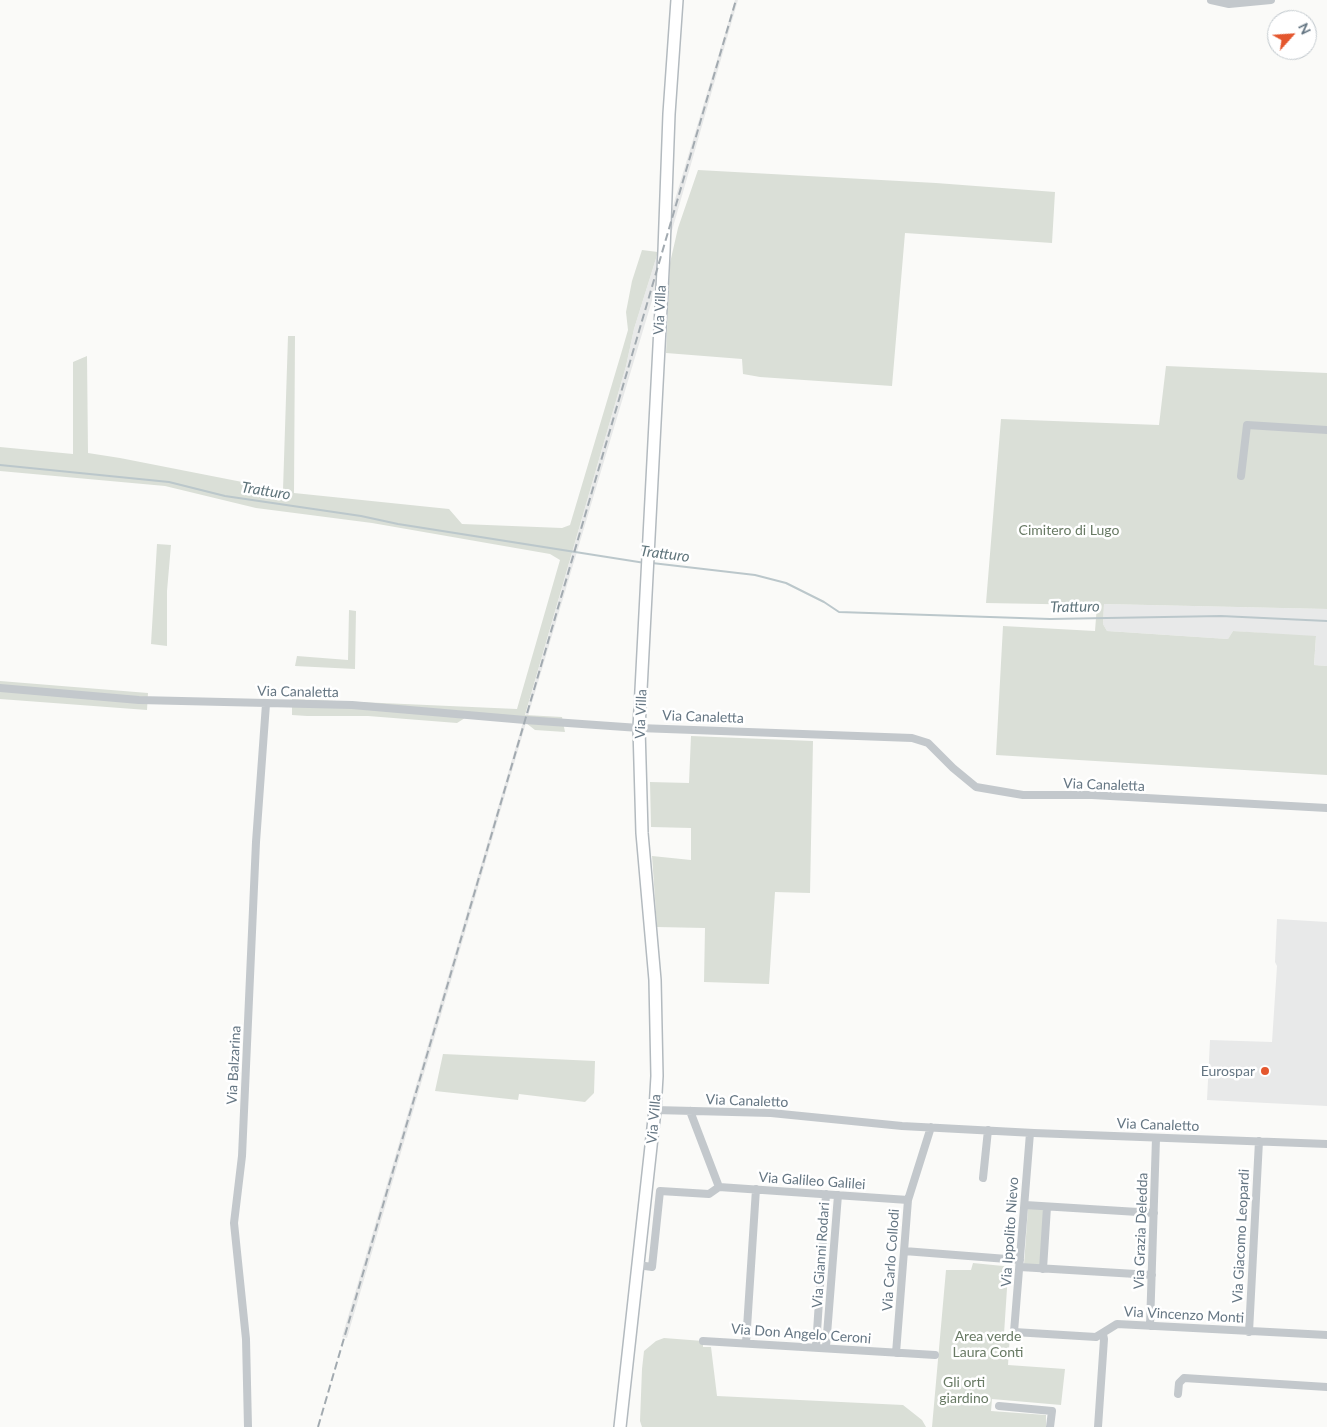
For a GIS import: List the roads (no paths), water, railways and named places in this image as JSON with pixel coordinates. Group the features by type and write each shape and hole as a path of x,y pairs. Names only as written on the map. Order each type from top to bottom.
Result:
{"street":[{"name":"Via Villa","path":"620,1427 655,1110 657,1076 655,980 642,834 639,728 664,251 669,114 677,0"},
{"path":"1211,0 1229,4 1271,0"},
{"path":"1241,476 1247,425 1327,430"},
{"name":"Via Canaletta","path":"0,688 139,700 352,705 639,728 912,738 928,743 953,768 976,787 1014,793 1327,808"},
{"name":"Via Balzarina","path":"248,1427 246,1339 234,1223 242,1156 256,842 266,704"},
{"name":"Via Canaletto","path":"655,1110 771,1113 902,1126 1030,1133 1327,1144"},
{"path":"638,1265 652,1266 660,1191 710,1194 719,1186 690,1111"},
{"path":"908,1200 931,1127"},
{"path":"983,1178 988,1130"},
{"name":"Via Ippolito Nievo","path":"1014,1332 1030,1133"},
{"name":"Via Grazia Deledda","path":"1150,1326 1156,1138"},
{"name":"Via Giacomo Leopardi","path":"1248,1332 1259,1141"},
{"name":"Via Galileo Galilei","path":"719,1186 908,1200"},
{"path":"746,1343 756,1189"},
{"name":"Via Gianni Rodari","path":"816,1347 826,1194"},
{"name":"Via Gianni Rodari","path":"826,1348 838,1195"},
{"name":"Via Carlo Collodi","path":"896,1353 908,1200"},
{"path":"1025,1205 1154,1214"},
{"path":"1043,1268 1047,1206"},
{"path":"904,1251 1043,1268 1152,1275"},
{"name":"Via Vincenzo Monti","path":"1014,1332 1096,1338 1117,1324 1327,1335"},
{"path":"1098,1427 1103,1334"},
{"name":"Via Don Angelo Ceroni","path":"704,1341 935,1356"},
{"path":"1178,1394 1179,1383 1184,1378 1327,1387"},
{"path":"999,1406 1052,1410 1050,1427"}],"waterway":[{"name":"Tratturo","path":"0,465 169,482 225,496 361,516 398,524 645,563"},
{"name":"Tratturo","path":"652,563 755,575 786,583 824,602 839,612 1050,619 1221,616 1327,621"}],"railway":[{"path":"318,1427 736,0"}],"place":[{"name":"Eurospar","path":"1265,1071"}],"park label":[{"name":"Cimitero di Lugo","path":"1069,530"},
{"name":"Area verde Laura Conti","path":"988,1344"},
{"name":"Gli orti giardino","path":"964,1390"}]}
